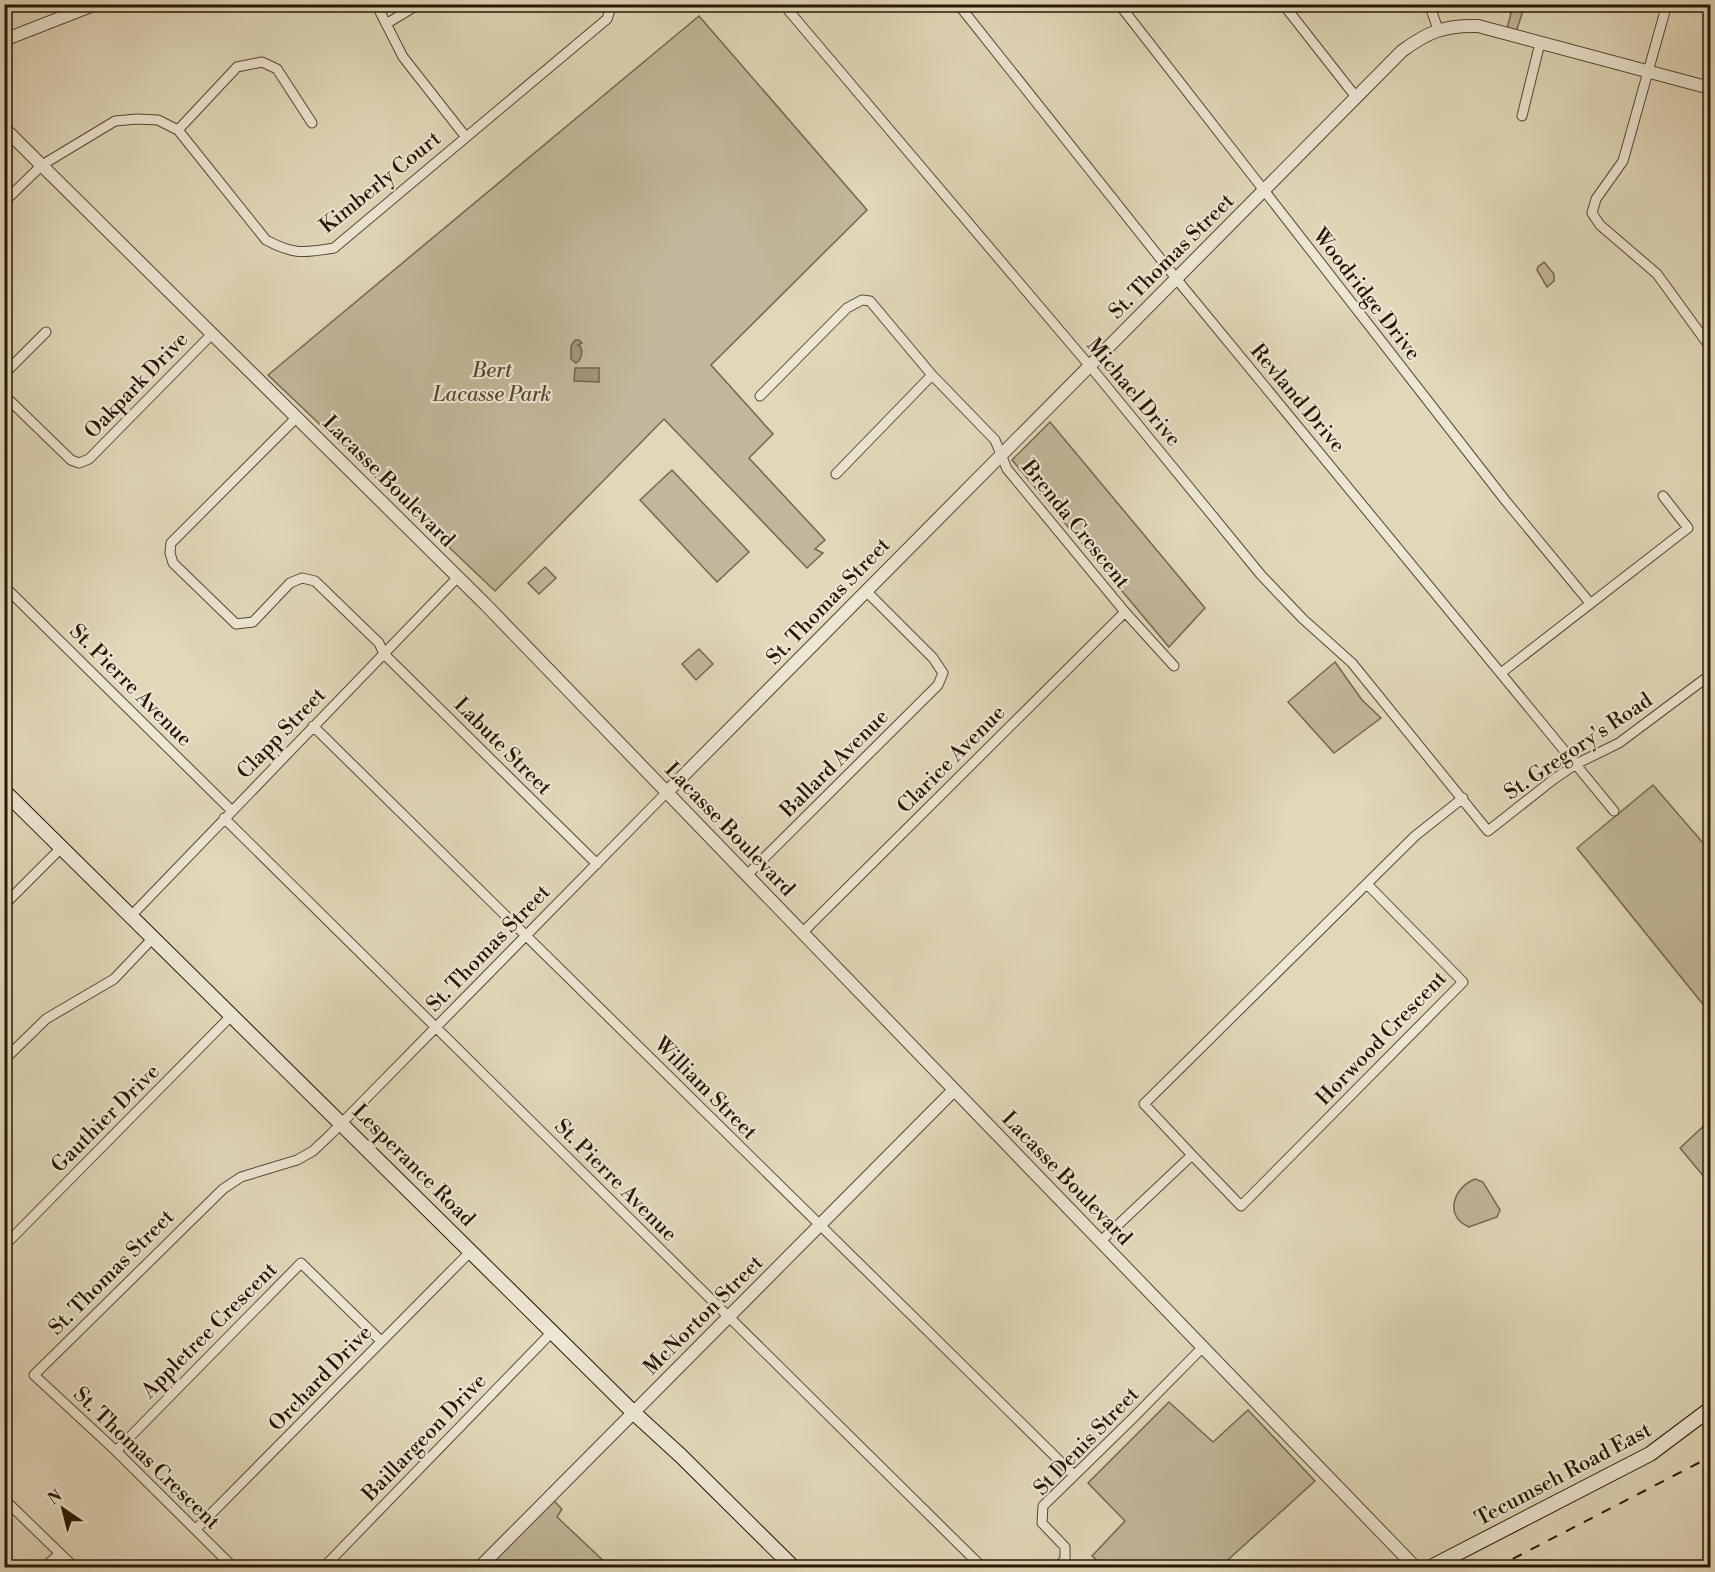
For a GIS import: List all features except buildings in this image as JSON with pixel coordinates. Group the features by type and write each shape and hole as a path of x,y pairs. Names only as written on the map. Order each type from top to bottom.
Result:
{"main road":[{"name":"Lesperance Road","path":"4,792 794,1568"},
{"name":"Tecumseh Road East","path":"1430,1568 1650,1454 1710,1409"}],"street":[{"path":"4,40 96,4"},
{"path":"376,4 403,57 465,136"},
{"path":"386,24 419,4"},
{"name":"Kimberly Court","path":"178,130 266,240 283,249 304,253 334,248 607,19 612,4"},
{"name":"Michael Drive","path":"783,4 1089,365 1261,575 1352,663 1463,798"},
{"name":"Revland Drive","path":"958,4 1176,278 1614,811"},
{"name":"Woodridge Drive","path":"1119,4 1505,500 1590,603"},
{"path":"1284,4 1356,97"},
{"path":"1428,4 1438,29"},
{"path":"1667,4 1623,161 1596,199 1592,213 1600,225 1657,274 1710,347"},
{"name":"St. Thomas Street","path":"33,1375 223,1189 241,1177 297,1160 313,1151 342,1123 1402,51 1438,29 1478,26 1710,88"},
{"path":"1522,116 1540,43"},
{"path":"4,202 42,165 115,121 158,120 178,130 237,67 262,62 277,69 312,123"},
{"name":"Lacasse Boulevard","path":"4,128 458,577 1102,1240 1416,1568"},
{"name":"Brenda Crescent","path":"760,396 847,308 862,300 870,301 932,375 995,440 1007,469 1125,612 1174,666"},
{"path":"4,374 46,332"},
{"name":"Oakpark Drive","path":"4,395 71,460 79,463 89,459 212,334"},
{"path":"836,474 932,375"},
{"name":"Labute Street","path":"297,417 171,543 170,553 173,563 236,624 253,622 290,583 302,578 315,581 379,643 384,654 597,864"},
{"path":"1502,673 1688,528 1663,496"},
{"name":"Clapp Street","path":"131,916 458,577"},
{"name":"St. Pierre Avenue","path":"4,586 231,810"},
{"name":"Ballard Avenue","path":"747,875 938,685 943,673 933,658 866,591"},
{"name":"Clarice Avenue","path":"803,932 1125,612"},
{"name":"St. Gregory's Road","path":"1463,798 1488,831 1554,779 1576,764 1624,739 1710,675"},
{"name":"William Street","path":"313,726 1074,1475"},
{"path":"1367,884 1415,836 1463,798"},
{"name":"St. Pierre Avenue","path":"224,818 983,1568"},
{"path":"4,905 62,848"},
{"name":"Horwood Crescent","path":"1367,884 1463,982 1241,1206 1192,1155 1144,1104 1367,884"},
{"path":"4,1060 46,1018 114,979 153,938"},
{"name":"Gauthier Drive","path":"4,1246 232,1015"},
{"name":"McNorton Street","path":"479,1568 954,1090"},
{"path":"1102,1240 1192,1155"},
{"name":"Orchard Drive","path":"196,1529 470,1251"},
{"name":"Appletree Crescent","path":"116,1450 301,1263 381,1341"},
{"name":"Baillargeon Drive","path":"322,1568 553,1331"},
{"name":"St Denis Street","path":"1058,1568 1065,1559 1065,1547 1042,1523 1043,1506 1203,1347"},
{"name":"St. Thomas Crescent","path":"33,1375 116,1450 234,1568"},
{"path":"4,1499 75,1568"},
{"path":"44,1568 60,1552"}],"green space":[{"path":"1513,5 1525,5 1516,32 1507,29"},
{"name":"Bert Lacasse Park","path":"699,16 867,210 711,365 773,434 749,458 825,540 815,549 823,553 807,568 664,419 495,591 268,375"},
{"path":"1544,262 1554,274 1554,281 1547,287 1537,270"},
{"path":"1050,422 1205,608 1169,647 1012,460"},
{"path":"672,470 749,552 717,582 640,500"},
{"path":"545,567 556,578 539,594 528,583"},
{"path":"699,649 713,664 696,680 682,664"},
{"path":"1335,662 1362,700 1381,718 1334,753 1288,702"},
{"path":"1653,785 1710,851 1710,1013 1577,848"},
{"path":"1710,1120 1710,1184 1680,1148"},
{"path":"1475,1179 1483,1182 1500,1210 1497,1217 1469,1227 1456,1216 1454,1202 1462,1188"},
{"path":"1169,1402 1213,1442 1248,1410 1315,1481 1220,1567 1104,1567 1092,1556 1125,1521 1088,1483"},
{"path":"553,1500 562,1509 557,1517 610,1567 486,1568"}],"shaded area":[{"path":"575,340 582,343 578,345 582,354 576,363 571,359 571,346"},
{"path":"575,368 599,368 599,382 574,381"}],"railway":[{"path":"1495,1568 1710,1457"}]}
